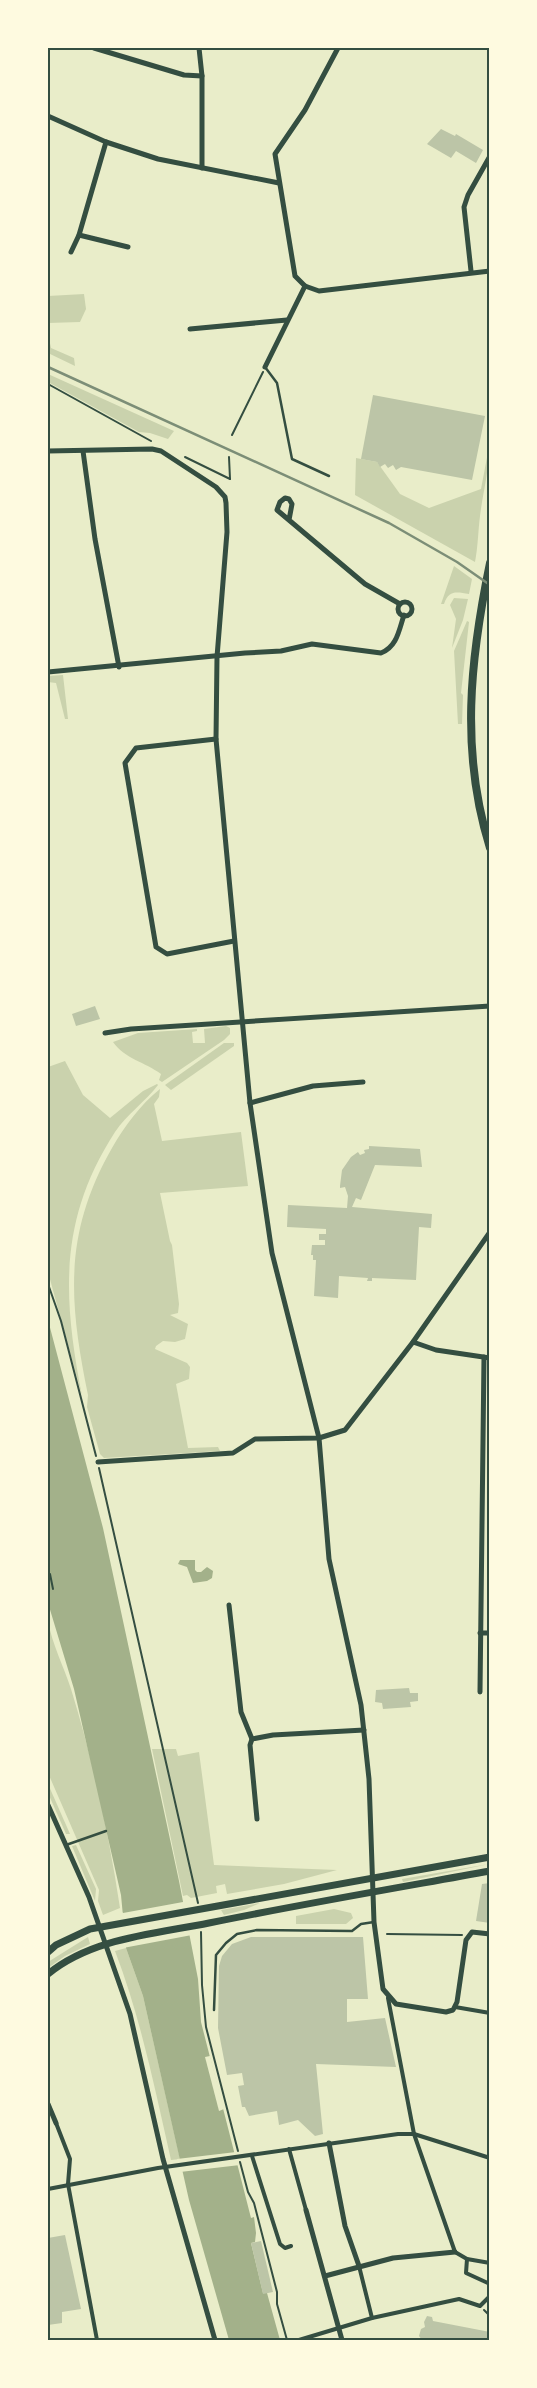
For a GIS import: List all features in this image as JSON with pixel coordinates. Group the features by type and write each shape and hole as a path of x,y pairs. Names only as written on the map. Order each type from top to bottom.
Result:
{"main road":[{"path":"490,563 474,650 470,723 480,806 490,848"},
{"path":"48,1947 90,1928 490,1857"},
{"path":"48,1974 68,1959 92,1947 225,1920 490,1871"},
{"path":"48,1952 56,1945"}],"street":[{"path":"94,48 184,75 202,76"},
{"path":"199,48 202,76 202,168"},
{"path":"338,48 305,110 275,154 295,276 305,286 319,291 470,271 490,271"},
{"path":"48,116 106,142 158,159 280,183"},
{"path":"70,252 79,235 106,142"},
{"path":"470,271 464,207 468,195 490,156"},
{"path":"79,235 128,247"},
{"path":"265,367 305,286"},
{"path":"190,329 287,320"},
{"path":"48,452 152,449 161,451 216,487 225,497 227,532 218,657 216,739 234,941 244,1021 250,1103 272,1253 320,1438 329,1559 359,1695 369,1779 374,1922 383,1990 388,1998 414,2134 455,2252"},
{"path":"83,451 95,539 119,666"},
{"path":"48,672 280,652 312,644 381,653 386,651 394,642 404,615 411,612 412,606 407,602 400,604 366,584 289,520"},
{"path":"400,604 399,610 404,615"},
{"path":"216,739 136,748 125,763 156,947 167,954 234,941"},
{"path":"105,1033 131,1028 490,1006"},
{"path":"250,1103 313,1086 363,1082"},
{"path":"98,1462 233,1454 255,1439 320,1438 345,1430 412,1342 490,1232"},
{"path":"412,1342 436,1350 487,1357 487,1514 480,1633 480,1692"},
{"path":"229,1605 241,1712 252,1739 250,1745 252,1786 257,1819"},
{"path":"480,1633 490,1633"},
{"path":"252,1739 273,1735 364,1730"},
{"path":"48,1805 89,1897 130,2014 163,2159 216,2340"},
{"path":"455,2007 464,1944 472,1932 478,1931 490,1934"},
{"path":"388,1998 402,2006 446,2012 455,2007 490,2013"},
{"path":"390,2040 397,2040"},
{"path":"48,2104 70,2159 68,2184 97,2340"},
{"path":"48,2189 158,2168 252,2156 329,2143 414,2134 490,2158"},
{"path":"329,2143 345,2226 360,2266 372,2318"},
{"path":"289,2149 342,2340"},
{"path":"252,2156 280,2244 285,2248 291,2246"},
{"path":"325,2276 393,2258 455,2252 467,2258 490,2264"},
{"path":"467,2258 466,2273 490,2284"},
{"path":"299,2340 372,2318 459,2299 480,2306 490,2296"}],"lane":[{"path":"265,367 277,384 292,459 329,476"},
{"path":"66,1845 106,1831"},
{"path":"214,2010 216,1955 226,1942 237,1934 257,1930 352,1931 361,1924 374,1922"}],"path":[{"path":"232,434 265,367"},
{"path":"48,384 156,444"},
{"path":"179,454 230,479 228,457"},
{"path":"48,1284 61,1321 98,1462 198,1905"},
{"path":"50,1574 49,1578 53,1589"},
{"path":"48,1586 52,1585"},
{"path":"200,1929 200,1962 206,2027 248,2192 254,2203 277,2292 277,2304 287,2340"},
{"path":"387,1934 458,1934 468,1936"}],"shaded area":[{"path":"84,294 86,309 80,322 48,323 48,296"},
{"path":"48,334 51,348 74,358 75,366 48,353"},
{"path":"48,374 174,431 168,439 150,433 139,432 48,382"},
{"path":"489,447 475,562 355,495 356,458 377,462 400,494 429,508 481,489"},
{"path":"454,566 472,579 469,594 453,593 448,596 444,604 441,604"},
{"path":"454,598 468,599 463,620 452,648 456,619 450,605"},
{"path":"467,621 469,622 461,693 463,695 462,724 458,724 454,651"},
{"path":"63,675 68,719 65,719 56,683 48,682 48,676"},
{"path":"226,1026 230,1028 230,1034 224,1040 162,1082 159,1080 161,1074 123,1052 113,1042 138,1033 197,1029 197,1031 192,1032 193,1043 205,1043 204,1029"},
{"path":"224,1043 234,1043 234,1046 171,1090 165,1085"},
{"path":"65,1061 83,1095 110,1118 143,1091 158,1085 115,1132 96,1165 83,1197 74,1228 70,1260 69,1293 71,1326 82,1396 48,1272 48,1067"},
{"path":"160,1089 159,1097 154,1104 162,1141 241,1132 248,1186 160,1193 172,1245 179,1304 178,1313 170,1315 188,1324 185,1339 175,1342 163,1341 155,1349 187,1363 190,1367 189,1379 176,1384 188,1448 218,1447 220,1451 104,1458 100,1454 87,1407 88,1395 77,1329 74,1299 78,1239 85,1210 96,1179 112,1148 133,1116"},
{"path":"48,1320 103,1528 179,1881 198,1979 201,2022 251,2218 254,2217 255,2242 251,2243 263,2293 267,2293 280,2340 229,2340 189,2200 143,1996 126,1948 121,1895 74,1689 48,1603"},
{"path":"180,1560 195,1560 195,1570 201,1572 207,1567 213,1571 212,1578 207,1581 193,1583 187,1567 178,1564"},
{"path":"48,1621 55,1647 71,1689 86,1743 111,1853 120,1908 103,1915 98,1901 99,1890 48,1773"},
{"path":"152,1749 176,1749 178,1756 199,1752 214,1865 337,1870 284,1884 227,1894 225,1884 216,1886 217,1893 191,1898 187,1895 183,1896"},
{"path":"48,1784 70,1834 66,1834 48,1793"},
{"path":"76,1845 96,1889 95,1901 72,1846"},
{"path":"489,1864 403,1882 402,1879"},
{"path":"260,1903 244,1910 224,1915 221,1910"},
{"path":"334,1909 351,1913 353,1918 346,1924 296,1924 296,1916"},
{"path":"88,1937 90,1944 65,1956 48,1968 48,1962"},
{"path":"126,1948 143,1996 180,2159 171,2160 140,2028 115,1951"}],"pier":[{"path":"185,1898 192,1935 123,1948 120,1910 123,1913 183,1902"},
{"path":"210,2056 224,2109 219,2111 205,2057"},
{"path":"236,2152 240,2165 180,2172 177,2159"}],"building":[{"path":"441,129 455,136 456,134 483,150 476,163 456,151 451,158 427,144"},
{"path":"373,395 485,416 472,480 401,467 396,470 393,465 388,468 385,464 380,467 377,462 361,459"},
{"path":"95,1006 100,1019 76,1026 72,1014"},
{"path":"369,1146 420,1149 422,1167 375,1165 361,1200 356,1198 352,1207 432,1214 431,1228 419,1227 416,1280 372,1278 372,1281 367,1281 368,1278 339,1276 338,1298 314,1296 316,1260 313,1260 313,1255 311,1255 312,1245 325,1245 325,1240 319,1240 319,1234 326,1234 326,1229 287,1227 288,1205 347,1208 348,1196 345,1187 340,1188 342,1170 351,1157 358,1152 360,1155 365,1153 364,1150 369,1149"},
{"path":"409,1688 410,1693 418,1693 418,1701 410,1702 411,1707 383,1709 382,1703 375,1702 376,1690"},
{"path":"490,1883 490,1923 476,1921 482,1884"},
{"path":"251,1937 363,1937 368,1999 347,1999 347,2022 385,2018 396,2067 316,2064 323,2134 315,2136 298,2120 279,2125 277,2111 249,2116 245,2107 242,2107 238,2086 244,2085 242,2073 227,2075 218,2028 219,1966 222,1956 232,1944"},
{"path":"65,2235 81,2309 62,2312 62,2323 48,2325 48,2238"},
{"path":"261,2241 273,2292 263,2294 251,2243"},
{"path":"427,2316 432,2317 433,2321 490,2332 490,2340 422,2340 419,2336 421,2329 425,2327 424,2322"}],"railway":[{"path":"48,367 389,523 457,562 490,585"}]}
